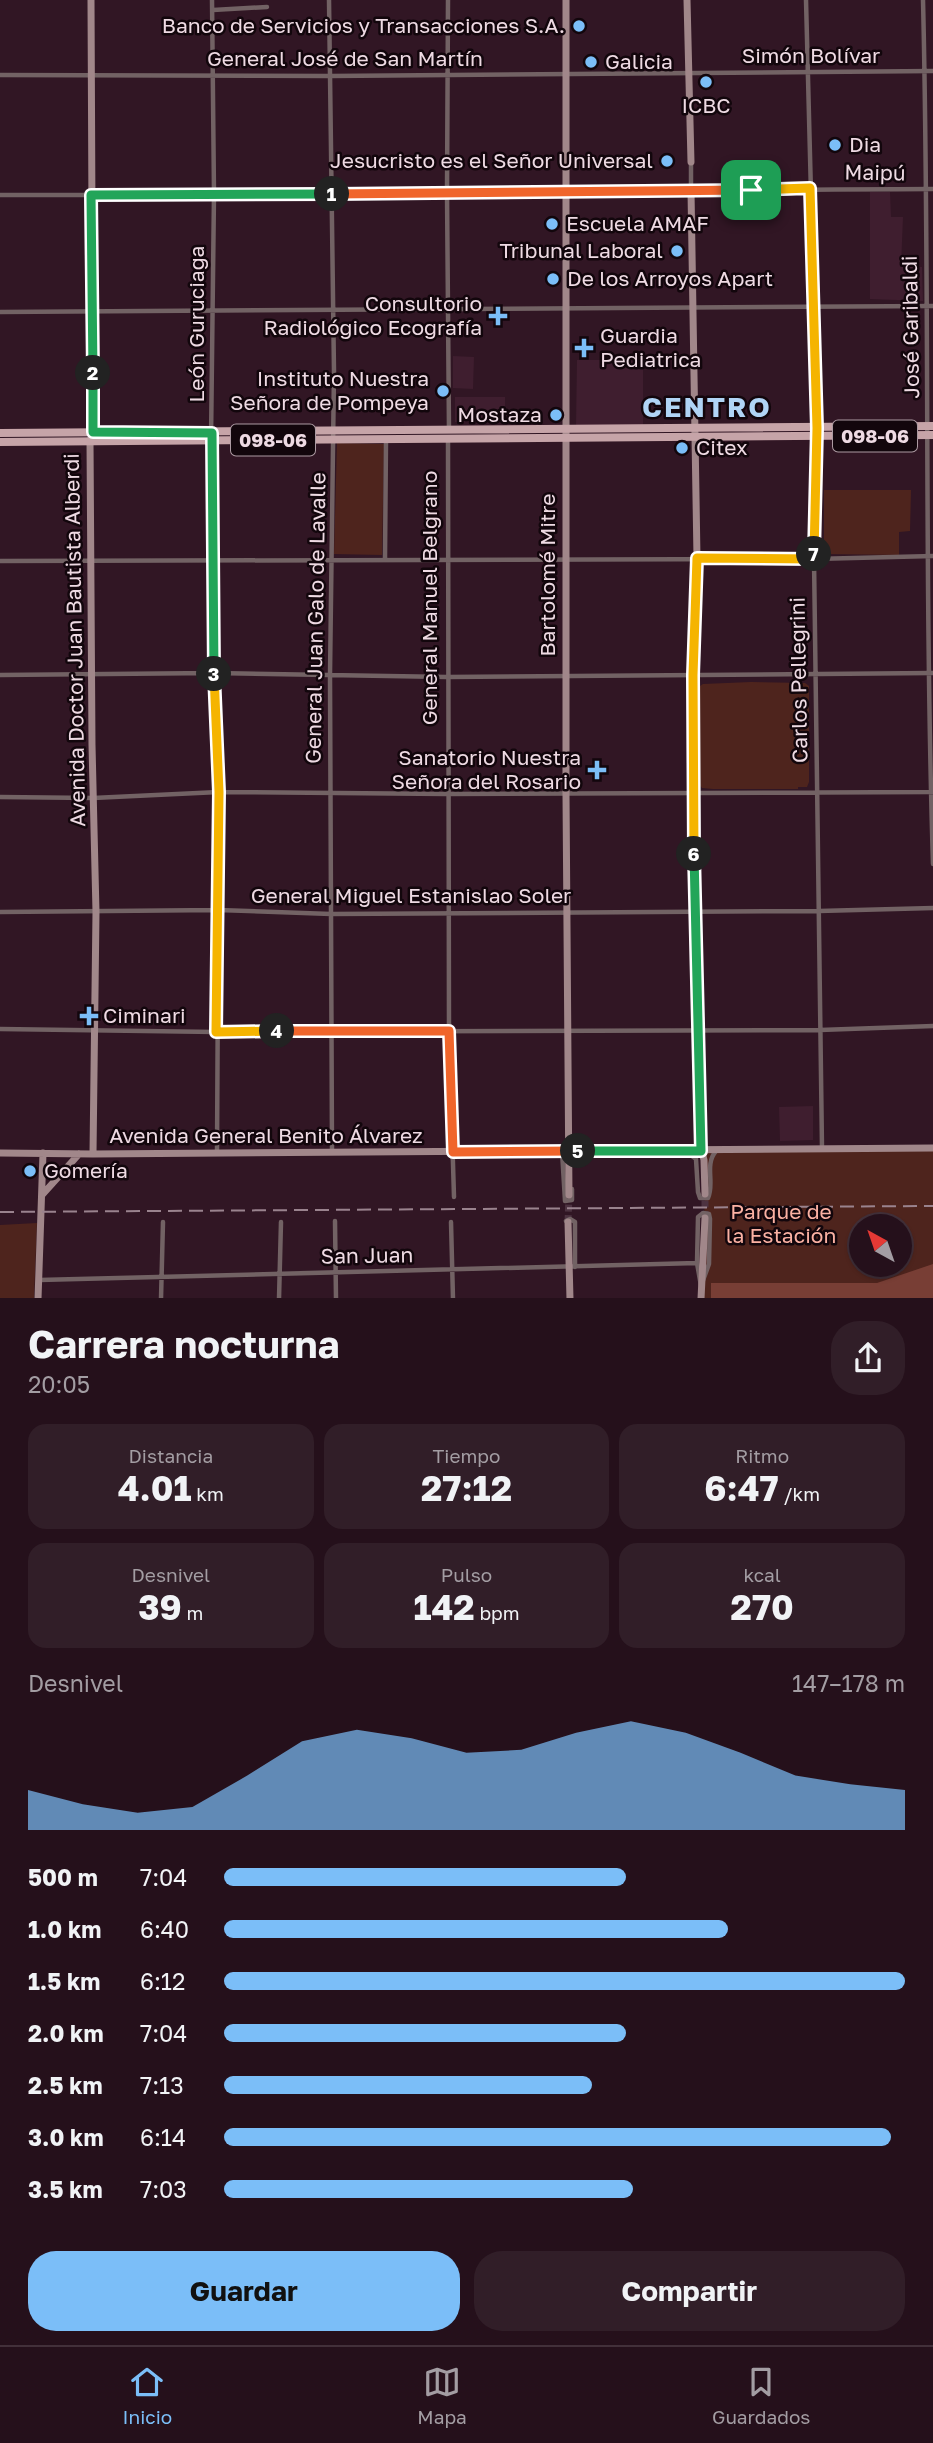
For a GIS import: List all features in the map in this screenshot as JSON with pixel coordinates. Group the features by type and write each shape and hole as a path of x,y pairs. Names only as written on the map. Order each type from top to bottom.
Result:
{"main road":[{"name":"Avenida Doctor Juan Bautista Alberdi","path":"90,0 92,674 96,912 93,1154"},
{"name":"Bartolomé Mitre","path":"566,0 565,560 569,1195"},
{"path":"687,0 691,162"},
{"path":"691,191 697,558 693,675 695,911 701,1151 704,1160 705,1194"},
{"name":"098-06","path":"0,433 92,437 212,437 449,430 566,433 931,431"},
{"name":"General Manuel Belgrano","path":"448,440 449,430"},
{"name":"098-06","path":"333,435 386,440 448,440 566,433"},
{"name":"098-06","path":"0,442 92,437"},
{"name":"Avenida General Benito Álvarez","path":"0,1153 933,1148"},
{"path":"38,1298 43,1153"},
{"path":"42,1195 79,1154"},
{"path":"701,1298 705,1218"},
{"path":"568,1222 569,1298"}],"street":[{"name":"León Guruciaga","path":"212,0 212,560 219,792 217,1153"},
{"name":"General Juan Galo de Lavalle","path":"329,0 330,194 334,312 330,559 332,1153"},
{"name":"General Manuel Belgrano","path":"448,0 449,430"},
{"name":"Carlos Pellegrini","path":"806,0 817,432 814,559 822,1149"},
{"name":"José Garibaldi","path":"923,0 926,306 931,431 926,556 931,673 933,864"},
{"path":"212,10 267,8"},
{"name":"Simón Bolívar","path":"690,73 933,71"},
{"name":"General José de San Martín","path":"0,75 690,73"},
{"path":"691,162 691,191"},
{"name":"Maipú","path":"0,195 933,189"},
{"path":"0,312 448,312 933,306"},
{"path":"385,559 386,440"},
{"name":"General Manuel Belgrano","path":"448,440 447,794 449,1031 454,1197"},
{"path":"0,561 814,559 933,556"},
{"path":"0,674 214,673 447,677 931,673"},
{"path":"0,797 93,798 219,792 932,792"},
{"name":"General Miguel Estanislao Soler","path":"0,912 218,910 331,914 566,913 933,908"},
{"path":"0,1029 216,1032 820,1030 933,1026"},
{"path":"567,1151 573,1196 570,1202 564,1199 567,1151"},
{"path":"684,1151 695,1159 698,1192 700,1198 704,1199 711,1193 709,1166 716,1151"},
{"path":"704,1213 709,1214 710,1219 709,1264 701,1286 697,1263 698,1217 704,1213"},
{"path":"570,1219 575,1222 570,1267 565,1222 570,1219"},
{"path":"335,1221 335,1298"},
{"path":"161,1298 163,1222"},
{"path":"279,1298 281,1222"},
{"path":"452,1222 453,1298"},
{"name":"San Juan","path":"39,1280 697,1263"}],"shaded area":[{"path":"870,192 890,192 891,217 903,217 901,266 922,267 923,301 870,299"},
{"path":"453,356 474,357 473,389 453,388"},
{"path":"577,360 643,360 643,425 576,425"},
{"path":"455,397 505,397 505,422 455,422"},
{"path":"813,1106 813,1140 780,1141 779,1107"},
{"path":"933,1264 933,1298 711,1298 711,1283 877,1283 892,1278 912,1278 912,1271"}],"green space":[{"path":"337,443 384,444 382,555 334,554"},
{"path":"824,490 911,490 910,531 899,532 899,555 824,554"},
{"path":"751,682 805,683 809,686 807,787 713,789 702,788 699,784 700,686"},
{"name":"Parque de la Estación","path":"933,1148 933,1298 701,1298 705,1194 701,1151"},
{"path":"37,1223 34,1298 0,1298 0,1225"}],"tunnel":[{"path":"705,1194 705,1218"},
{"path":"568,1222 569,1195"}],"railway":[{"path":"0,1212 933,1206"}],"place":[{"name":"Banco de Servicios y Transacciones S.A.","path":"579,26"},
{"name":"Galicia","path":"591,62"},
{"name":"ICBC","path":"706,82"},
{"name":"Dia","path":"835,145"},
{"name":"Jesucristo es el Señor Universal","path":"667,161"},
{"name":"Escuela AMAF","path":"552,224"},
{"name":"Tribunal Laboral","path":"677,251"},
{"name":"De los Arroyos Apart","path":"553,279"},
{"name":"Consultorio Radiológico Ecografía","path":"498,316"},
{"name":"Guardia Pediatrica","path":"584,348"},
{"name":"Instituto Nuestra Señora de Pompeya","path":"443,391"},
{"name":"Mostaza","path":"556,415"},
{"name":"Citex","path":"682,448"},
{"name":"Sanatorio Nuestra Señora del Rosario","path":"597,770"},
{"name":"Ciminari","path":"89,1016"},
{"name":"Gomería","path":"30,1171"}],"district":[{"name":"CENTRO","path":"707,407"}],"route":[{"path":"810,188 817,428 814,559 697,558 693,675 701,1151 453,1152 449,1031 216,1032 219,792 214,673 212,433 93,432 91,195 751,190 810,188"}]}
